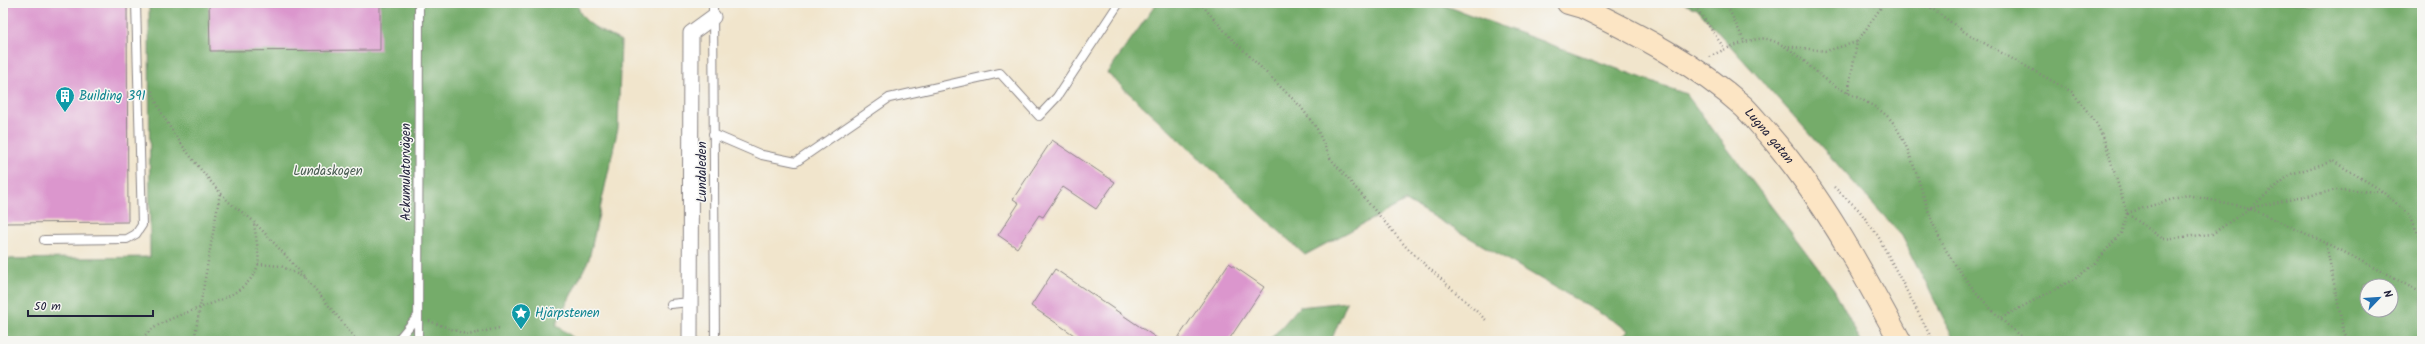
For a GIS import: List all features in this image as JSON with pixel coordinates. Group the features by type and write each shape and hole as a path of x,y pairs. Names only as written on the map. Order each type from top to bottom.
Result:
{"main road":[{"name":"Lugna gatan","path":"1568,3 1582,7 1670,53 1744,108 1786,155 1820,203 1865,276 1900,341"}],"street":[{"path":"690,341 691,33 713,10"}],"lane":[{"path":"44,240 127,239 136,234 142,225 136,3"},
{"name":"Ackumulatorvägen","path":"418,341 419,3"},
{"path":"713,134 762,155 796,162 889,98 1000,73 1039,116 1057,97 1119,3"},
{"name":"Lundaleden","path":"713,10 715,341"},
{"path":"670,304 690,302"},
{"path":"397,341 417,317"}],"path":[{"path":"1200,3 1230,36 1301,107 1318,129 1330,158 1407,248 1486,320"},
{"path":"1693,3 1724,48"},
{"path":"1726,3 1745,43"},
{"path":"1848,93 1857,42 1884,3"},
{"path":"1924,3 1966,33 2072,92 2095,121 2104,139 2127,213 2120,233 2097,261 2078,277 1999,319"},
{"path":"1709,58 1724,48 1765,38 1784,46 1833,85 1882,112 1896,126 1912,162 1939,236 1956,264 1999,319 2026,341"},
{"path":"1784,46 1826,51 1857,42"},
{"path":"149,84 157,107 204,173 220,192 254,222 307,279 357,341"},
{"path":"2127,213 2163,239 2212,234 2250,208 2291,174 2333,161 2384,192 2411,217 2422,244"},
{"path":"2250,208 2337,190 2384,192"},
{"path":"194,341 198,308 220,192"},
{"path":"2127,213 2187,195 2250,208 2326,243 2422,293"},
{"path":"140,341 158,324 229,295 250,282 258,264 254,222"},
{"path":"2326,243 2343,330 2348,341"},
{"path":"258,264 281,266 307,279"},
{"path":"417,317 468,335 499,328"}],"green space":[{"name":"Lundaskogen","path":"149,3 578,3 582,16 587,21 621,41 618,128 589,259 556,325 578,341 3,341 3,259 150,257"},
{"path":"1157,3 1438,3 1686,94 1834,289 1861,341 1619,341 1629,330 1406,201 1305,255 1107,73"},
{"path":"1681,3 2422,3 2422,341 1955,341 1902,236 1697,9"},
{"path":"1347,302 1331,341 1269,341 1299,307"}],"building":[{"name":"Building 391","path":"3,3 127,3 128,222 3,223"},
{"path":"209,3 380,3 380,50 210,51"},
{"path":"1052,140 1115,182 1096,209 1063,187 1043,217 1039,215 1017,248 998,235 1019,203 1013,199"},
{"path":"1229,263 1264,287 1228,341 1176,341"},
{"path":"1055,269 1161,341 1083,341 1031,306"}],"place":[{"name":"Building 391","path":"65,113"},
{"name":"Hjärpstenen","path":"521,330"}]}
